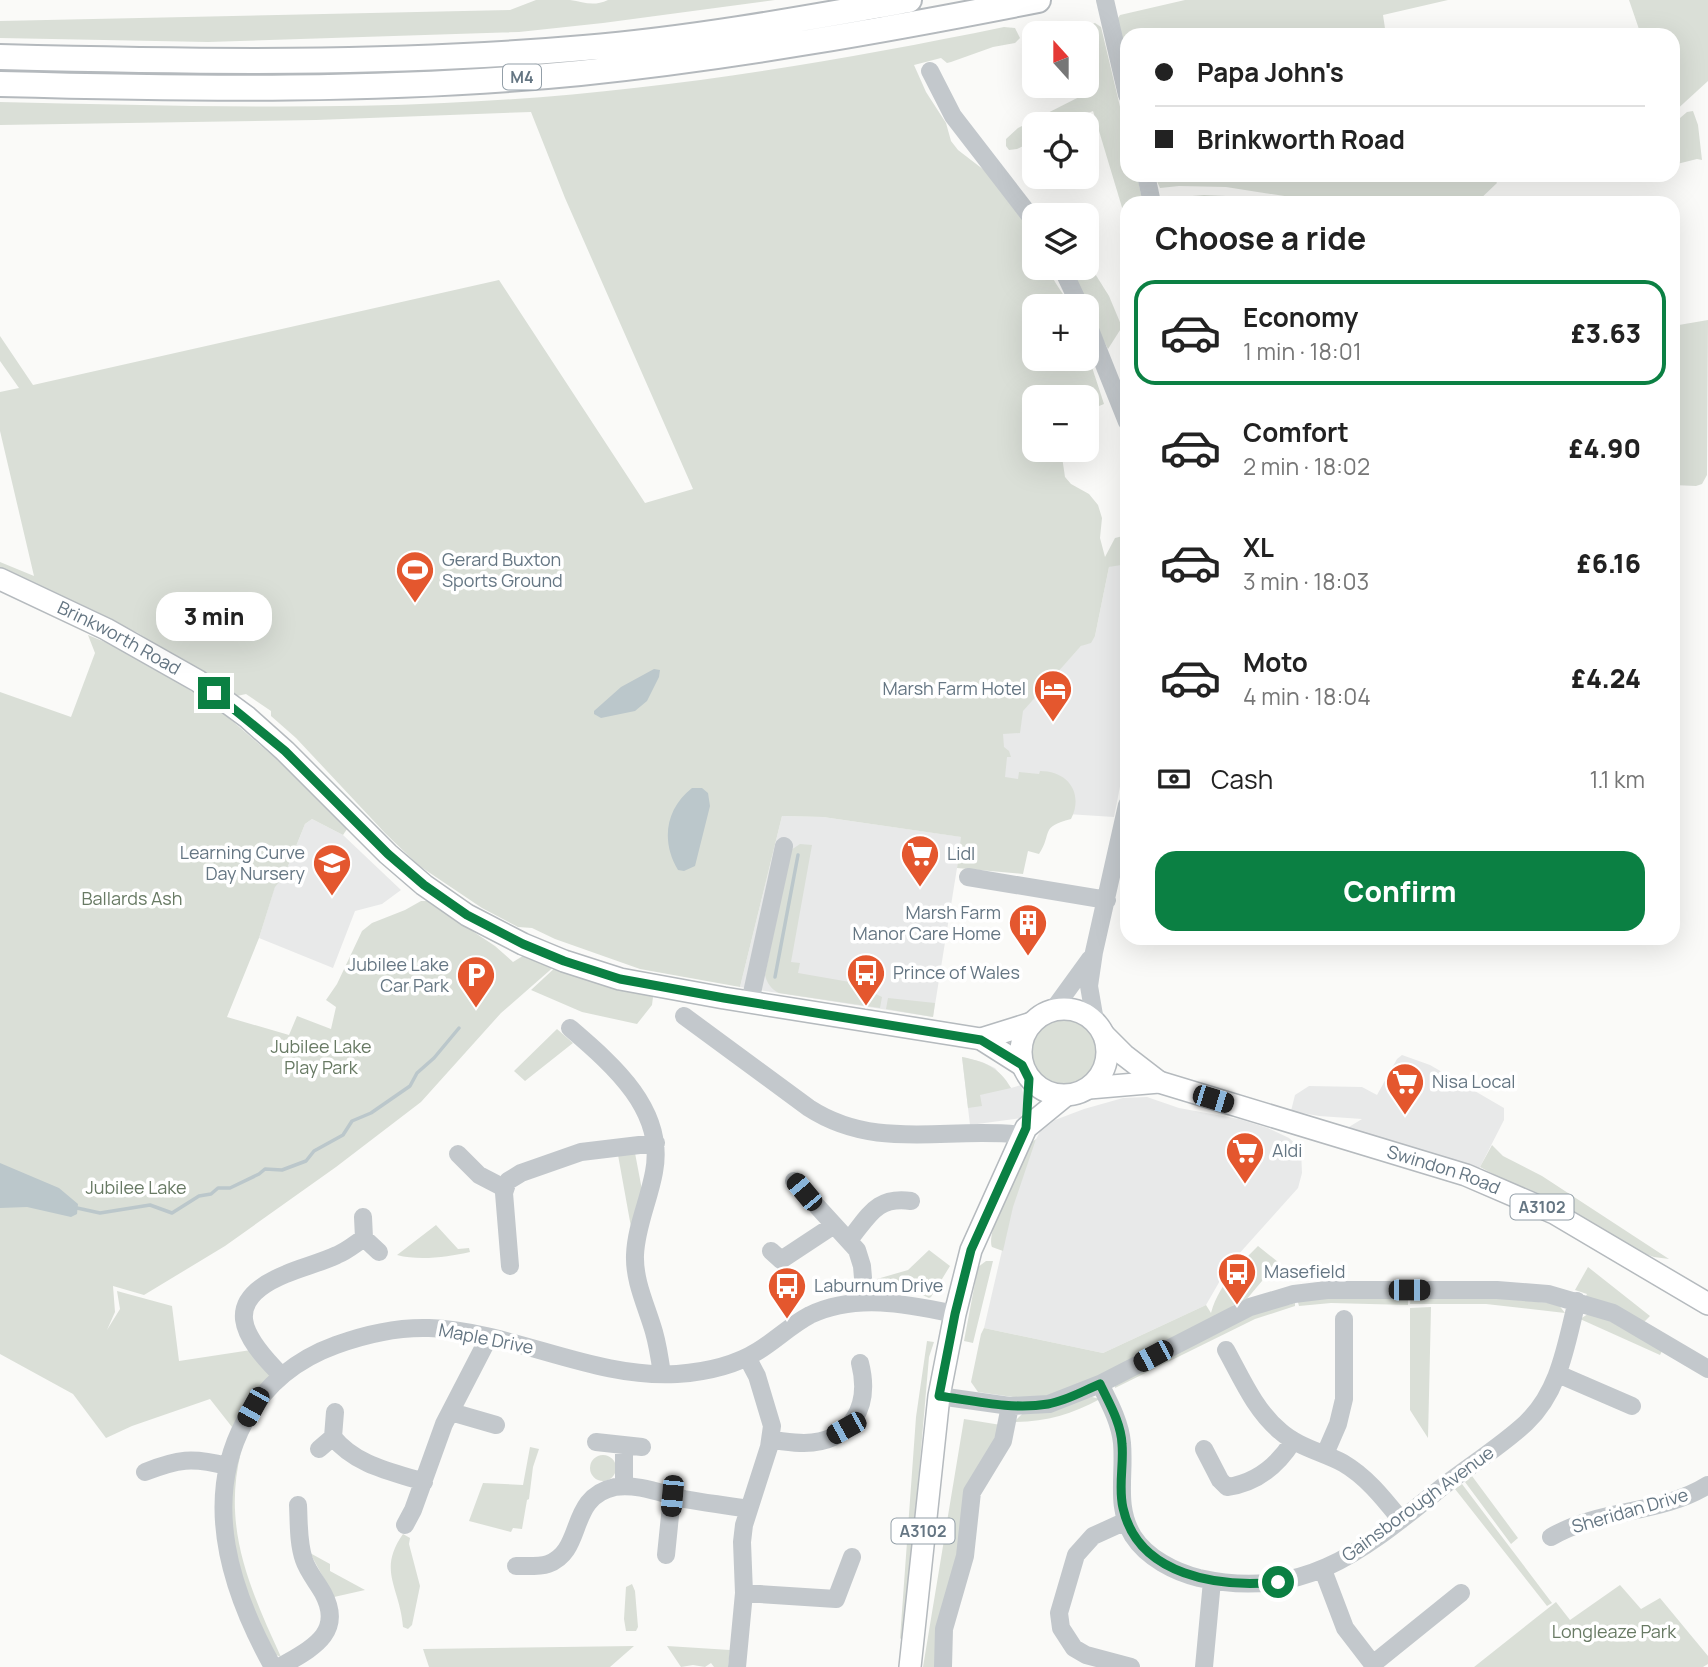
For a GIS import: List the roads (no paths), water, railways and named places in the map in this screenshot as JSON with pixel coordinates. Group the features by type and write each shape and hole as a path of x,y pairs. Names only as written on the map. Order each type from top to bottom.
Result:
{"highway":[{"name":"M4","path":"0,57 289,62 585,48 713,32 909,0"},
{"name":"M4","path":"0,84 303,88 397,85 577,73 831,40 1038,0"}],"main road":[{"name":"Brinkworth Road","path":"0,579 106,629 198,681 247,717 285,751 388,854 424,885 467,915 523,944 609,976 981,1040"},
{"path":"981,1040 1032,1023 1053,1010"},
{"name":"A3102","path":"1053,1010 1076,1010 1099,1028"},
{"name":"A3102","path":"910,1667 939,1396 971,1250 1024,1132 1026,1072 1022,1042 1032,1023"},
{"path":"1089,1088 1106,1064 1107,1049 1099,1028"},
{"name":"Swindon Road","path":"1099,1028 1124,1055 1159,1082 1421,1160 1486,1183 1554,1213 1589,1232 1708,1304"},
{"path":"981,1040 1026,1072 1045,1091 1065,1096"},
{"name":"Swindon Road","path":"1089,1088 1159,1082"},
{"name":"A3102","path":"1024,1132 1065,1096 1089,1088"}],"street":[{"path":"1105,0 1120,65"},
{"path":"930,71 953,116 1022,205"},
{"path":"1099,345 1120,384"},
{"path":"1099,1028 1090,986 1094,951 1120,839"},
{"path":"750,1002 784,846"},
{"path":"968,877 1107,900"},
{"path":"1053,1010 1094,951"},
{"path":"684,1016 809,1108 823,1117 858,1130 902,1136 1024,1132"},
{"path":"569,1022 630,1087 650,1120 656,1143 655,1171 639,1230 635,1262 639,1286 656,1337 662,1374"},
{"path":"510,1266 504,1188 508,1181 521,1172 581,1152 656,1143"},
{"path":"458,1154 479,1175 504,1188"},
{"path":"794,1181 857,1250 862,1266 865,1302"},
{"path":"849,1240 880,1204 895,1200 911,1201"},
{"path":"363,1217 364,1238 379,1252"},
{"path":"771,1251 781,1260 834,1225"},
{"path":"281,1376 247,1333 244,1314 250,1296 266,1283 338,1255 364,1238"},
{"path":"939,1396 1010,1406 1049,1404 1100,1384 1250,1307 1309,1291 1520,1291 1548,1294 1577,1301 1628,1321 1708,1369"},
{"name":"Gainsborough Avenue","path":"1100,1384 1120,1429 1123,1456 1121,1494 1126,1521 1139,1544 1157,1560 1190,1576 1212,1581 1260,1584 1323,1570 1355,1554 1526,1423 1545,1402 1558,1374 1577,1301"},
{"name":"Maple Drive","path":"273,1667 250,1625 230,1560 224,1524 224,1482 234,1443 253,1407 281,1376 308,1357 380,1332 429,1328 489,1337 599,1364 662,1374 715,1369 747,1357 809,1316 826,1309 865,1302 892,1303 955,1314"},
{"path":"1325,1454 1338,1423 1344,1399 1344,1320"},
{"path":"405,1525 451,1412 489,1337"},
{"path":"1226,1350 1251,1396 1265,1415 1293,1441 1325,1454 1363,1477 1401,1520"},
{"path":"738,1660 744,1593 742,1542 748,1509 771,1440 770,1412 747,1357"},
{"path":"771,1440 815,1442 846,1428 860,1410 866,1368"},
{"path":"1558,1374 1632,1406"},
{"path":"943,1667 944,1629 965,1556 972,1492 1003,1441 1010,1406"},
{"path":"335,1412 326,1443 372,1465 424,1482"},
{"path":"451,1412 496,1425"},
{"path":"1204,1450 1220,1480 1227,1487 1236,1486 1269,1470 1293,1441"},
{"path":"596,1443 633,1447 624,1486"},
{"path":"145,1472 187,1459 227,1465"},
{"name":"Sheridan Drive","path":"1551,1537 1585,1520 1679,1500 1708,1485"},
{"path":"516,1566 544,1565 559,1558 566,1550 581,1511 588,1501 606,1489 624,1486 748,1509"},
{"path":"666,1555 672,1496"},
{"path":"280,1667 317,1644 328,1628 330,1619 327,1602 309,1572 302,1552 297,1505"},
{"path":"1126,1521 1093,1536 1076,1555 1059,1613 1061,1628 1074,1648 1086,1655 1131,1667"},
{"path":"744,1593 836,1599 852,1557"},
{"path":"1323,1570 1345,1628 1374,1666 1461,1593"},
{"path":"1204,1667 1212,1581"}],"waterway":[{"path":"775,977 798,855"},
{"path":"77,1208 100,1213 150,1205 172,1213 199,1196 211,1194 218,1188 230,1188 265,1169 282,1170 306,1161 314,1151 343,1135 352,1121 371,1113 410,1086 417,1073 434,1058 459,1028"}],"place":[{"name":"Gerard Buxton Sports Ground","path":"415,604"},
{"name":"Marsh Farm Hotel","path":"1053,723"},
{"name":"Lidl","path":"920,888"},
{"name":"Learning Curve Day Nursery","path":"332,897"},
{"name":"Marsh Farm Manor Care Home","path":"1028,957"},
{"name":"Prince of Wales","path":"866,1007"},
{"name":"Jubilee Lake Car Park","path":"476,1009"},
{"name":"Nisa Local","path":"1405,1116"},
{"name":"Aldi","path":"1245,1185"},
{"name":"Masefield","path":"1237,1306"},
{"name":"Laburnum Drive","path":"787,1320"}],"park label":[{"name":"Ballards Ash","path":"132,899"},
{"name":"Jubilee Lake Play Park","path":"321,1057"},
{"name":"Jubilee Lake","path":"136,1188"},
{"name":"Longleaze Park","path":"1614,1632"}]}
